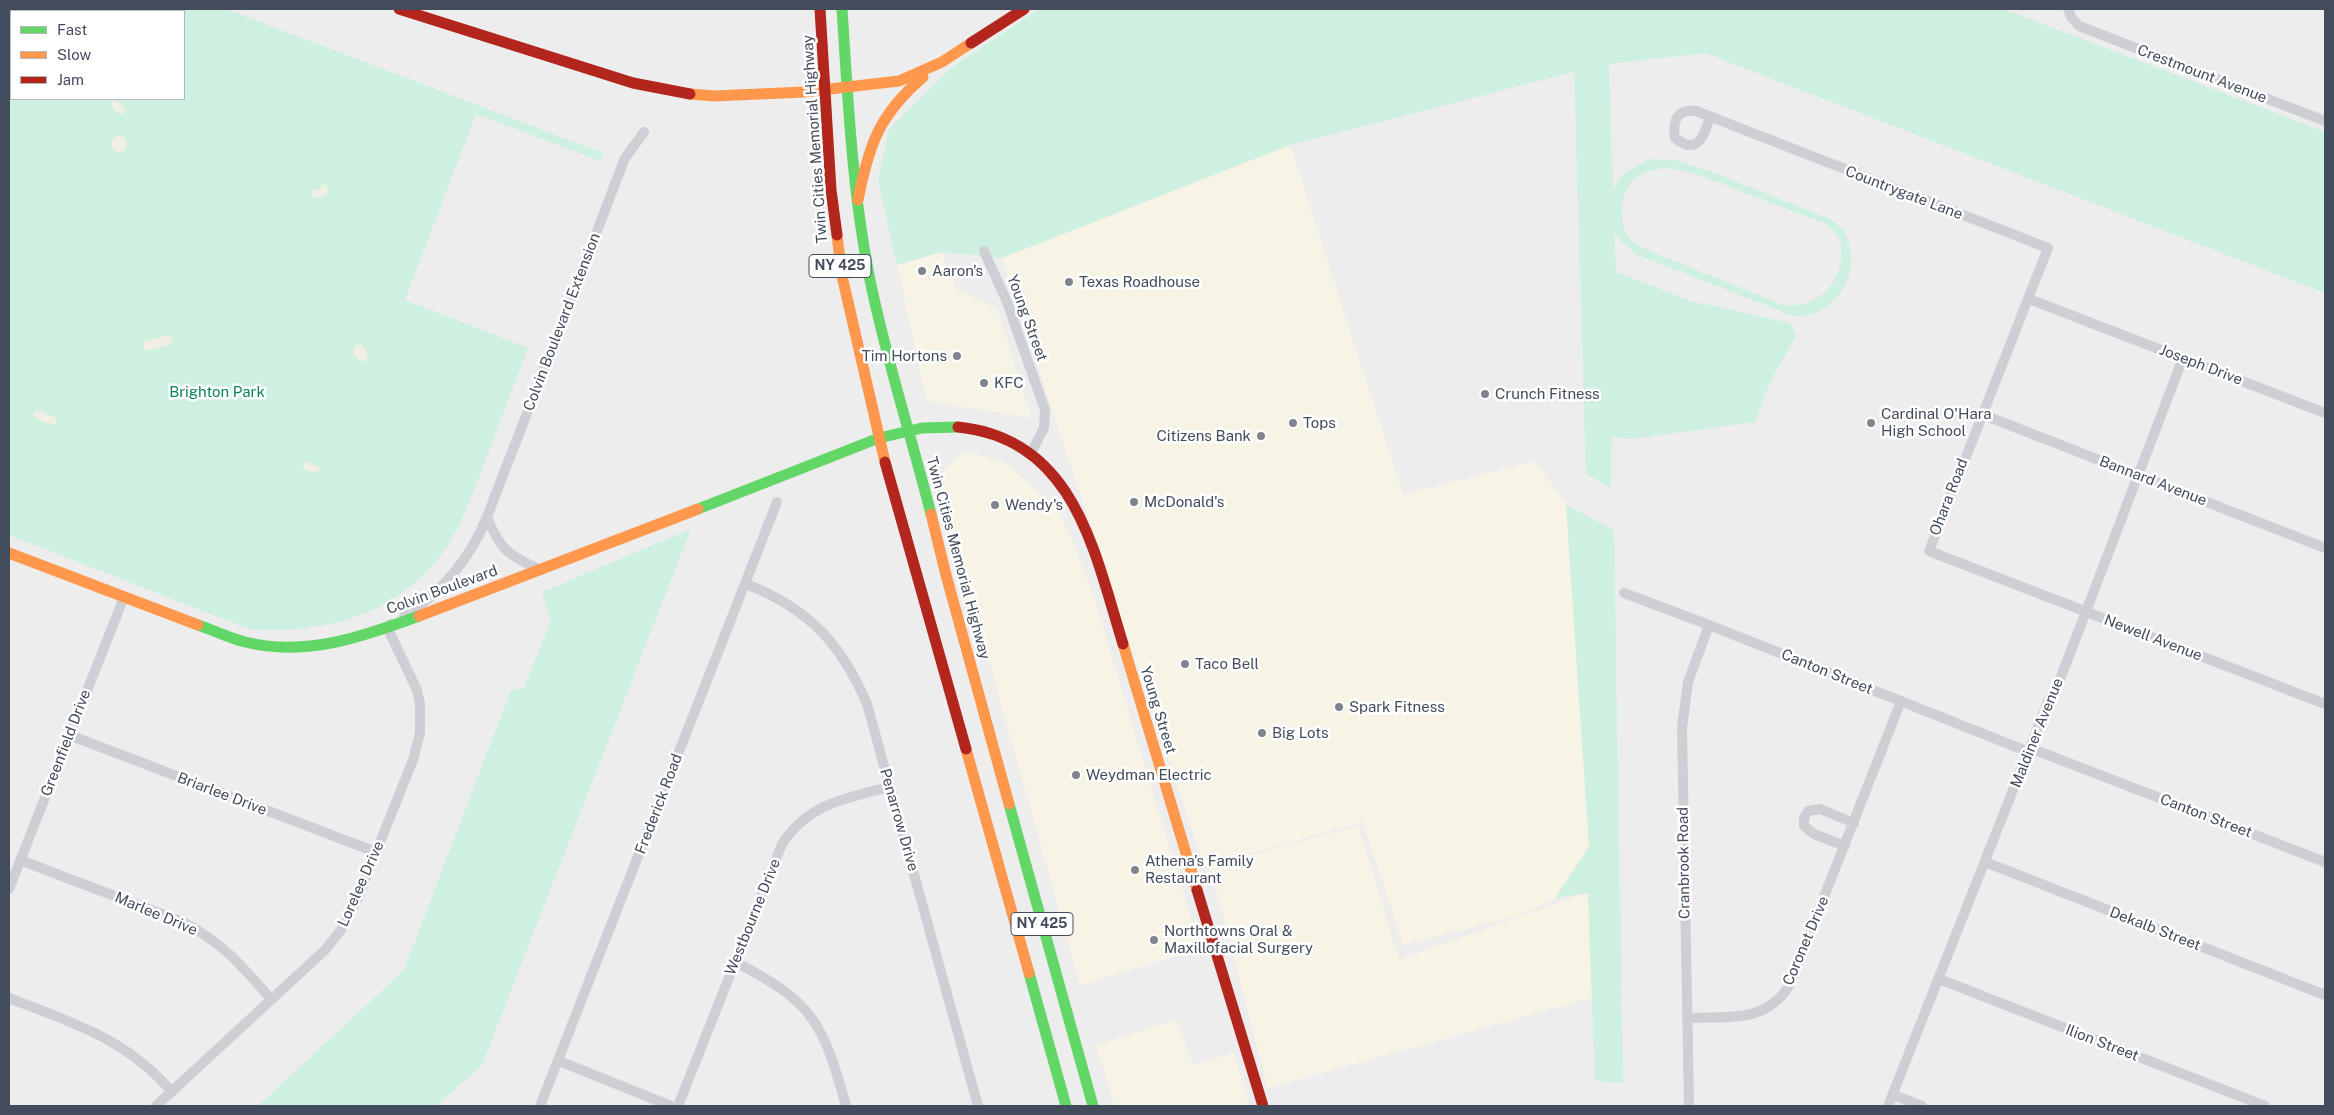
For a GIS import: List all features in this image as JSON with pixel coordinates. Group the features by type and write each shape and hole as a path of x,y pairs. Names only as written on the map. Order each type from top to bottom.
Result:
{"main road":[{"path":"399,9 633,82 679,93 714,96 824,91 899,82 942,62"},
{"name":"Twin Cities Memorial Highway","path":"820,9 831,190 842,276 879,438 1066,1106"},
{"name":"Twin Cities Memorial Highway","path":"842,9 847,87 858,200 870,278 908,431 938,538 948,584 1093,1106"},
{"path":"858,200 873,137 887,113 901,96 942,62 1024,9"},
{"name":"Young Street","path":"879,438 908,431 957,426 980,430 1018,443 1055,474 1065,488 1083,526 1108,596 1262,1106"},
{"name":"Colvin Boulevard","path":"9,553 223,636 265,646 300,648 329,645 349,641 541,570 879,438"}],"street":[{"name":"Crestmount Avenue","path":"2068,9 2071,17 2079,26 2325,121"},
{"name":"Countrygate Lane","path":"1710,117 2048,248 2028,299"},
{"name":"Colvin Boulevard Extension","path":"387,627 417,608 449,580 474,546 487,517 625,158 644,132"},
{"name":"Young Street","path":"984,250 1007,302 1046,410 1044,428 1031,452"},
{"name":"Joseph Drive","path":"2028,299 2325,413"},
{"name":"Ohara Road","path":"1981,571 1929,551 1981,414 2028,299"},
{"name":"Maldiner Avenue","path":"1888,1106 2086,611 2184,358"},
{"name":"Bannard Avenue","path":"1981,414 2325,548"},
{"name":"Frederick Road","path":"540,1106 559,1062 777,502"},
{"path":"487,517 496,538 507,552 541,570"},
{"name":"Newell Avenue","path":"1981,571 2325,704"},
{"name":"Penarrow Drive","path":"746,584 793,606 812,621 834,645 851,670 866,704 978,1106"},
{"name":"Canton Street","path":"1624,593 1901,702 2325,862"},
{"name":"Greenfield Drive","path":"9,889 124,597"},
{"name":"Cranbrook Road","path":"1689,1106 1682,728 1688,682 1709,625"},
{"name":"Lorelee Drive","path":"156,1106 325,950 341,930 357,900 418,747 421,718 417,690 387,627"},
{"name":"Coronet Drive","path":"1687,1018 1748,1015 1766,1010 1783,995 1793,977 1901,702"},
{"name":"Briarlee Drive","path":"69,735 376,852"},
{"name":"Westbourne Drive","path":"678,1106 782,844 798,824 821,807 890,787"},
{"path":"1845,846 1814,834 1804,826 1804,818 1808,811 1820,809 1854,822"},
{"name":"Marlee Drive","path":"20,860 183,922 204,933 232,955 272,999"},
{"name":"Dekalb Street","path":"1985,862 2325,995"},
{"path":"735,962 785,989 808,1012 819,1028 832,1054 846,1106"},
{"name":"Ilion Street","path":"1939,979 2265,1106"},
{"path":"9,998 116,1043 149,1067 172,1092"},
{"path":"559,1062 671,1106"},
{"path":"1893,1095 1922,1106"}],"shaded area":[{"path":"1290,145 1403,495 1535,461 1566,505 1589,847 1555,898 1518,916 1403,945 1363,822 1204,866 1002,258"},
{"path":"942,252 956,289 997,309 1032,418 927,401 897,265"},
{"path":"963,451 1004,462 1055,506 1072,539 1097,607 1200,949 1080,985 938,478"},
{"path":"1358,826 1399,960 1588,892 1591,998 1268,1088 1210,866"},
{"path":"1177,1020 1193,1065 1234,1053 1249,1106 1115,1106 1096,1045"}],"green space":[{"name":"Brighton Park","path":"9,9 226,9 603,153 600,161 476,114 405,300 528,348 464,516 448,545 430,568 409,588 386,603 361,615 334,623 278,630 249,629 9,535"},
{"path":"1039,9 2004,9 2325,132 2325,293 1705,53 1609,64 1613,192 1618,180 1630,169 1650,159 1674,160 1705,169 1828,218 1843,230 1850,245 1851,260 1849,275 1843,288 1834,300 1823,309 1809,315 1793,316 1635,254 1617,237 1614,231 1616,272 1691,301 1790,323 1796,336 1770,382 1755,422 1632,439 1612,437 1611,488 1586,474 1574,72 1290,145 1002,258 942,252 897,265 878,181 889,129 951,68","holes":["1667,168 1693,173 1826,224 1838,237 1841,244 1839,269 1829,288 1813,300 1803,304 1781,304 1648,250 1631,240 1626,234 1622,219 1623,201 1629,185 1641,175 1658,169"]},
{"path":"1566,505 1614,530 1623,1083 1595,1081 1588,893 1555,898 1589,847"},
{"path":"691,529 482,1065 436,1106 258,1106 404,970 511,690 524,688 551,620 542,592"}],"sand":[{"path":"115,100 125,107 125,113 120,114 113,109 112,102"},
{"path":"119,136 127,144 119,152 111,144"},
{"path":"326,182 328,192 326,196 312,198 312,190 318,190"},
{"path":"168,335 174,338 171,344 149,351 143,348 144,342"},
{"path":"357,345 365,348 368,357 365,361 360,361 353,355 353,350"},
{"path":"37,410 56,418 56,424 37,419 33,415"},
{"path":"306,462 320,467 321,470 314,472 306,470 302,466"}],"traffic: fast":[{"path":"842,9 855,179 864,246 883,339 931,514"},
{"path":"698,509 879,438 922,428 958,427"},
{"path":"198,625 245,642 290,647 312,646 355,637 419,616"},
{"path":"1009,804 1093,1106"},
{"path":"1029,973 1066,1106"}],"traffic: slow":[{"path":"690,94 714,96 804,92 899,81 942,62 971,43"},
{"path":"858,200 867,162 878,132 896,104 923,77"},
{"path":"837,235 842,276 885,462"},
{"path":"419,616 698,509"},
{"path":"931,514 1009,804"},
{"path":"9,553 198,625"},
{"path":"1123,644 1197,890"},
{"path":"966,749 1029,973"}],"traffic: jam":[{"path":"399,9 633,83 690,94"},
{"path":"820,9 831,190 837,235"},
{"path":"971,43 1024,9"},
{"path":"958,427 997,436 1029,453 1054,476 1074,505 1089,538 1123,644"},
{"path":"885,462 966,749"},
{"path":"1197,890 1263,1106"}],"place":[{"name":"Aaron's","path":"922,271"},
{"name":"Texas Roadhouse","path":"1069,282"},
{"name":"Tim Hortons","path":"957,356"},
{"name":"KFC","path":"984,383"},
{"name":"Crunch Fitness","path":"1485,394"},
{"name":"Tops","path":"1293,423"},
{"name":"Cardinal O'Hara High School","path":"1871,423"},
{"name":"Citizens Bank","path":"1261,436"},
{"name":"McDonald's","path":"1134,502"},
{"name":"Wendy's","path":"995,505"},
{"name":"Taco Bell","path":"1185,664"},
{"name":"Spark Fitness","path":"1339,707"},
{"name":"Big Lots","path":"1262,733"},
{"name":"Weydman Electric","path":"1076,775"},
{"name":"Athena's Family Restaurant","path":"1135,870"},
{"name":"Northtowns Oral & Maxillofacial Surgery","path":"1154,940"}]}
